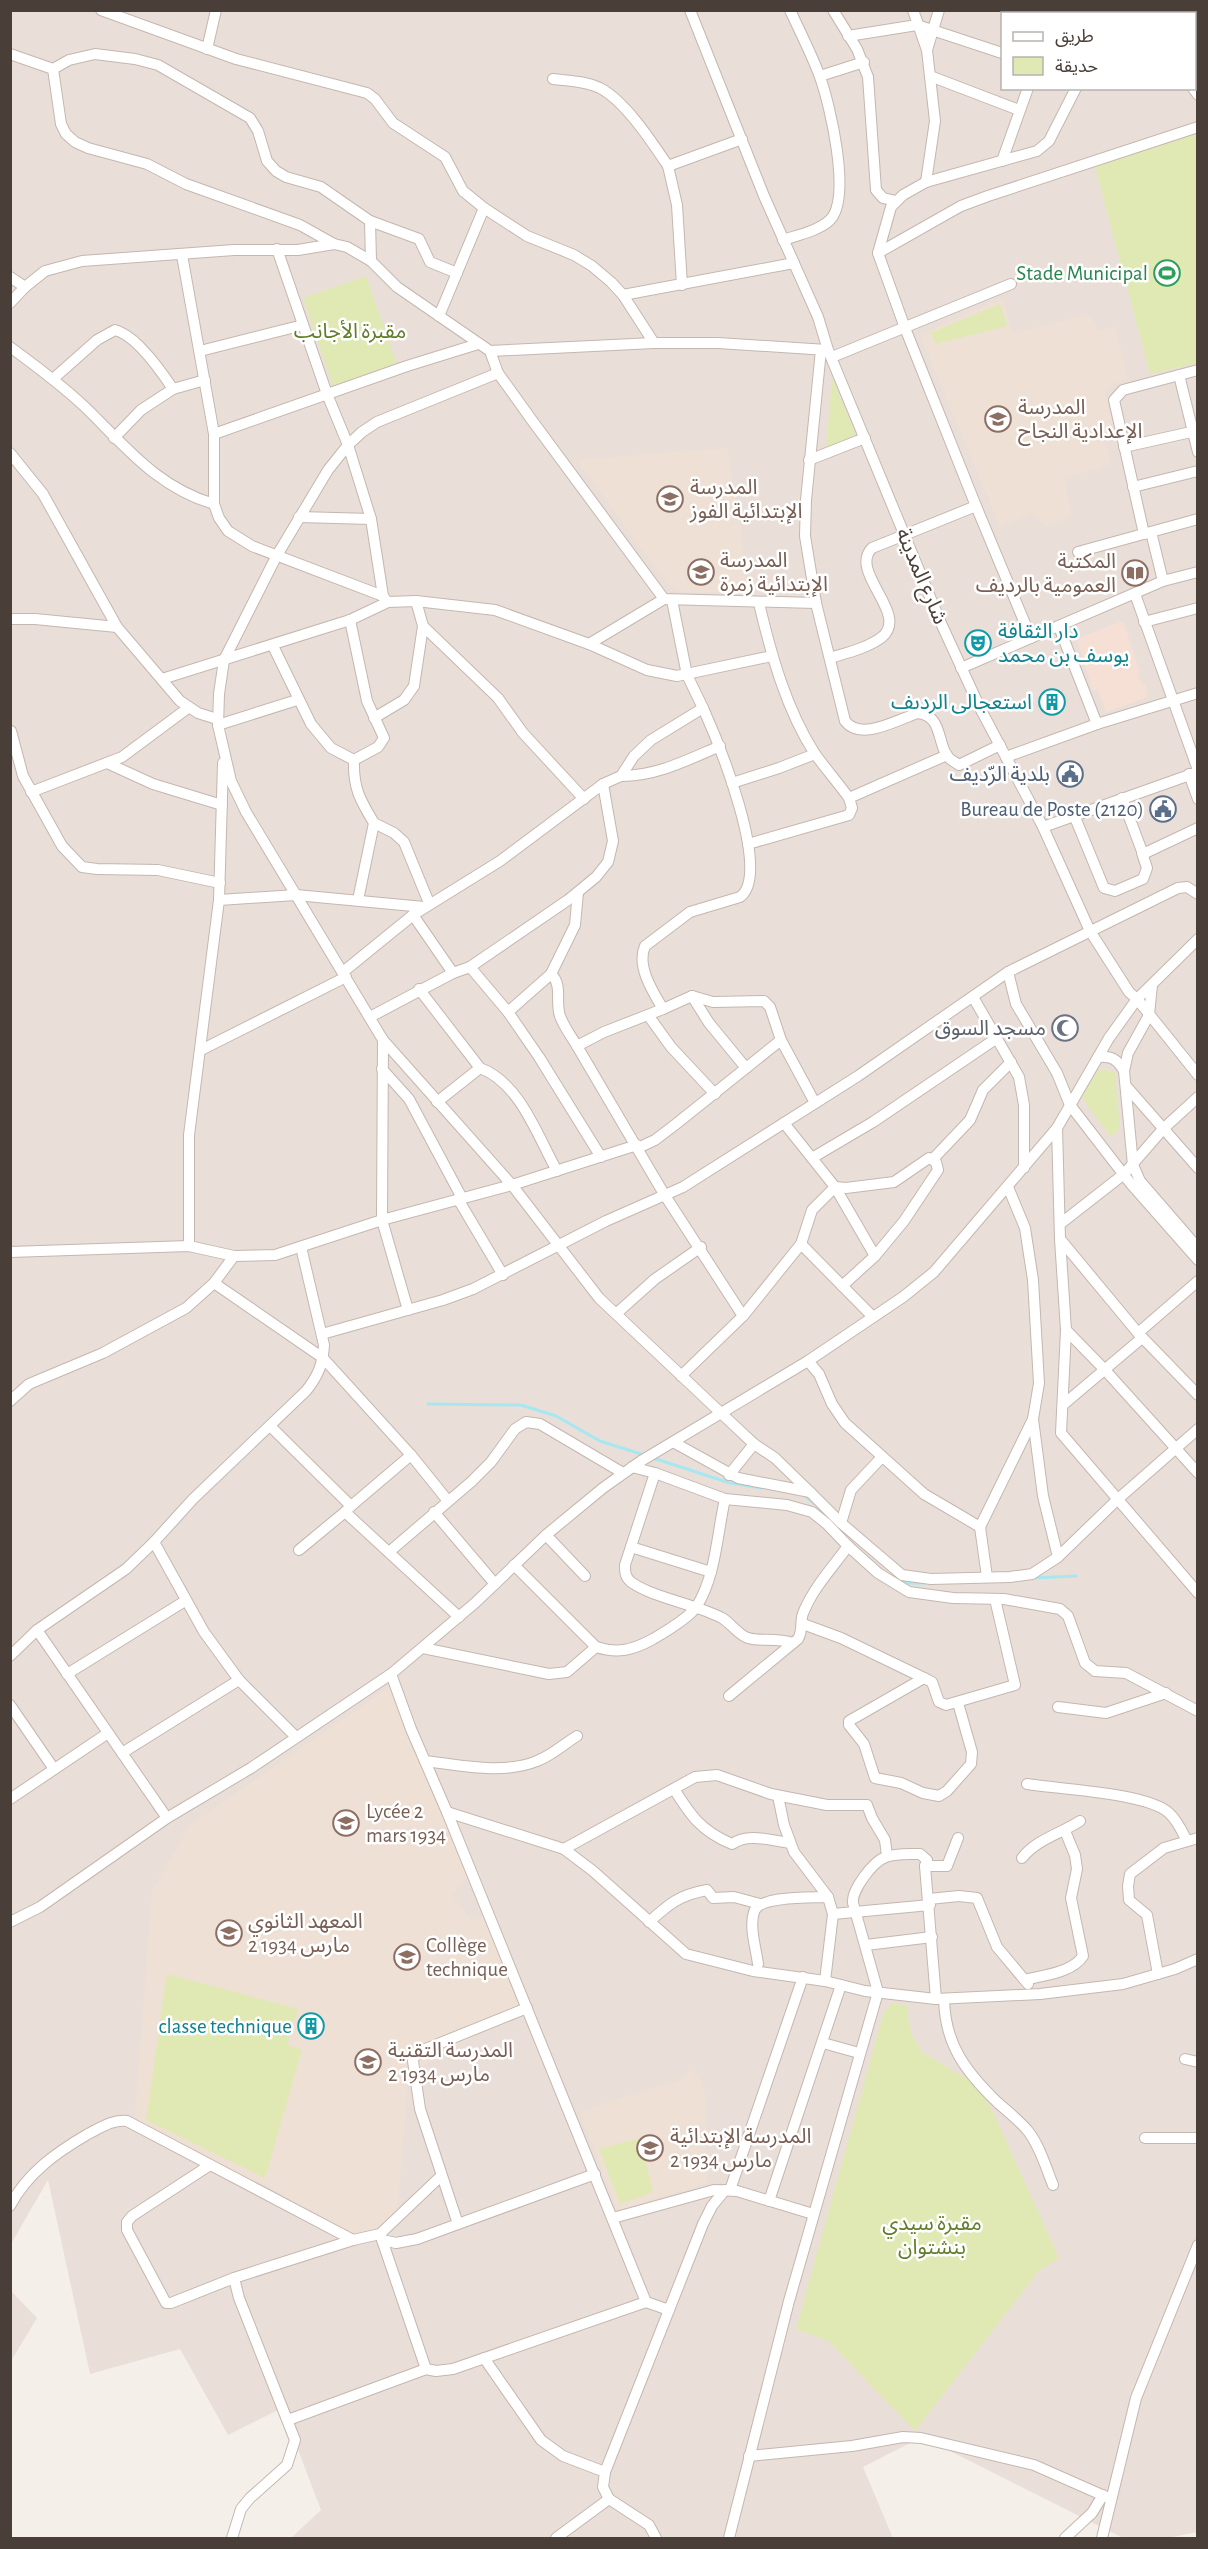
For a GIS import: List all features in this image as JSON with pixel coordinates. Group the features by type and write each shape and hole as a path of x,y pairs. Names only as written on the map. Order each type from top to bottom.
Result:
{"street":[{"path":"101,10 207,49 286,74 367,93 375,99 393,123 445,157 463,190 484,208 527,236 574,255 592,266 623,295 654,343"},
{"path":"207,49 216,10"},
{"name":"شارع المدينة","path":"690,10 783,240 818,317 823,352 865,438 961,668 1043,827 1090,931 1123,983 1197,1075"},
{"path":"783,240 822,226 834,214 840,184 832,117 822,75 790,10"},
{"path":"833,10 861,63 871,96 873,174 876,190 883,198 894,204"},
{"path":"913,10 927,50 935,121 926,182"},
{"path":"927,50 939,10"},
{"path":"848,36 917,25 1001,53"},
{"path":"10,54 53,69 69,60 95,54 135,59 158,65 250,118 258,131 267,161 276,171 286,177 321,187 370,221 419,239 430,262 457,273"},
{"path":"822,75 861,63"},
{"path":"53,69 61,124 66,134 75,142 88,148 147,164 186,184 300,225 334,244 347,247 371,261 397,287 490,351 654,343 718,343 823,352 905,328 1011,284"},
{"path":"930,76 1019,110"},
{"path":"554,79 583,82 600,88 613,97 668,166 677,205 682,285"},
{"path":"1002,161 1027,90"},
{"path":"1031,638 905,328 878,253 894,204 926,182 1037,151 1049,141 1075,90"},
{"path":"878,253 937,219 979,199 1197,127"},
{"path":"668,166 742,139"},
{"path":"439,316 484,208"},
{"path":"370,221 371,261"},
{"path":"10,303 45,271 82,261 234,250 298,250 334,244"},
{"path":"277,249 327,394 348,445 371,519 386,599"},
{"path":"182,255 214,434 214,504 228,531 239,540 276,557 386,599 495,610 589,644 647,670 676,676 687,675 772,656"},
{"path":"623,295 794,263"},
{"path":"10,277 25,287"},
{"path":"200,351 303,325"},
{"path":"53,379 97,340 115,330 122,332 152,360 173,389"},
{"path":"214,434 478,344"},
{"path":"10,347 53,379 86,408 140,464 170,486 195,499 214,504"},
{"path":"490,351 498,373 668,599 687,675 720,746 732,783 748,844 750,877 747,892 740,897 690,912 645,946 642,963 652,990 663,1009"},
{"path":"823,352 810,460 805,536 816,603 843,715 849,726 866,731 918,713 924,714 937,725 947,755 959,765 1000,745"},
{"path":"1163,581 1133,487 1115,409 1116,396 1123,390 1197,370"},
{"path":"498,373 377,422 348,445 328,470 299,517 224,660 218,722 231,781 246,812 383,1040 512,1185 585,1282 754,1444 775,1458 841,1523 902,1575 931,1579 1010,1577 1032,1574 1058,1557 1118,1499 1197,1429"},
{"path":"1179,375 1197,452"},
{"path":"114,438 141,410 173,389 205,380"},
{"path":"1124,447 1191,432"},
{"path":"810,460 865,438"},
{"path":"10,453 47,501 117,627 188,708 218,722 297,700"},
{"path":"1133,487 1197,471"},
{"path":"830,658 880,639 888,629 889,616 866,567 866,560 872,548 976,506"},
{"path":"299,517 371,519"},
{"path":"1078,552 1197,519"},
{"path":"961,668 1163,581 1197,572"},
{"path":"1135,594 1172,701 1194,749 1197,799"},
{"path":"162,679 350,620 386,599"},
{"path":"589,644 668,599 816,603"},
{"path":"374,718 404,700 414,686 423,626 416,602"},
{"path":"748,844 849,814 852,808 850,797 815,754 793,712 772,656 762,603"},
{"path":"1144,622 1197,608"},
{"path":"10,619 117,627"},
{"path":"350,620 361,682 382,733 383,742 354,760"},
{"path":"423,626 498,699 523,733 584,798"},
{"path":"1059,627 1097,724"},
{"path":"273,646 297,700 320,737 332,748 354,760"},
{"path":"1006,758 1097,724 1197,693"},
{"path":"31,792 107,763 135,749 188,708"},
{"path":"621,776 641,748 703,708"},
{"path":"11,731 17,760 31,792 62,846 82,867 158,870 220,883"},
{"path":"201,1050 345,974 413,915 500,861 603,784 621,776 642,776 658,772 720,746"},
{"path":"189,1246 189,1135 219,900 224,751"},
{"path":"732,783 815,754"},
{"path":"850,797 947,755"},
{"path":"354,760 354,780 358,794 374,824 394,833 404,842 427,905"},
{"path":"107,763 153,784 222,805"},
{"path":"1043,827 1195,772"},
{"path":"370,1017 419,989 470,967 578,892 608,862 613,841 603,784"},
{"path":"1074,815 1104,888 1115,891 1143,879 1147,868 1122,798"},
{"path":"358,900 374,824"},
{"path":"1142,853 1197,828"},
{"path":"322,1334 473,1289 558,1245 700,1178 1006,973 1178,888 1186,887 1197,894"},
{"path":"508,1012 551,974 575,925 578,892"},
{"path":"219,900 296,894 427,905"},
{"path":"413,915 453,973"},
{"path":"10,1922 40,1907 167,1818 251,1768 391,1674 459,1617 573,1511 632,1467 808,1361 934,1272 1058,1128 1098,1057 1137,999 1197,939"},
{"path":"470,967 508,1012 601,1157"},
{"path":"1006,973 1016,1004 1057,1073 1070,1105 1124,1174 1197,1260"},
{"path":"551,974 556,980 560,998 559,1014 664,1194 701,1247 743,1316"},
{"path":"1152,985 1149,1015 1128,1053 1124,1071 1133,1165 1140,1181 1197,1248"},
{"path":"419,989 480,1068 503,1080 557,1171"},
{"path":"976,995 997,1038 1020,1077 1026,1165"},
{"path":"692,996 709,1023 746,1068"},
{"path":"577,1046 603,1032 692,996 713,1002 764,1001 770,1007 781,1040 815,1103"},
{"path":"648,1015 671,1047 715,1094"},
{"path":"812,1158 873,1122 997,1038"},
{"path":"383,1040 382,1220 408,1310"},
{"path":"10,1252 189,1246 234,1256 275,1255 382,1220 512,1185 655,1140 781,1040"},
{"path":"1098,1057 1109,1056 1118,1059 1124,1071"},
{"path":"681,1376 743,1316 801,1244 812,1209 835,1187 846,1188 894,1182 929,1158 933,1159 970,1120 983,1090 1011,1062"},
{"path":"437,1102 480,1068"},
{"path":"382,1069 409,1099 503,1275"},
{"path":"1125,1086 1197,1168"},
{"path":"1060,1224 1124,1174 1163,1129 1197,1097"},
{"path":"784,1123 835,1187 875,1256"},
{"path":"1058,1128 1060,1239 1066,1330 1061,1433 1197,1593"},
{"path":"842,1286 875,1256 903,1221 938,1170 939,1166 933,1159"},
{"path":"987,1576 980,1527 1033,1419 1039,1383 1033,1280 1025,1228 1008,1187"},
{"path":"1060,1239 1140,1336 1197,1395"},
{"path":"801,1244 873,1317"},
{"path":"10,1656 37,1630 120,1574 154,1542 193,1499 306,1391 318,1375 323,1358 322,1334 301,1247"},
{"path":"617,1313 655,1279 701,1247"},
{"path":"10,1401 29,1384 103,1353 168,1319 202,1296 234,1256"},
{"path":"1064,1404 1105,1370 1197,1281"},
{"path":"214,1283 323,1358 411,1455 448,1501"},
{"path":"1066,1330 1197,1473"},
{"path":"808,1361 819,1374 832,1404 845,1423 924,1494 980,1527"},
{"path":"1033,1419 1043,1496 1058,1557"},
{"path":"389,1552 471,1482 491,1462 515,1429 526,1422 540,1424 632,1467 656,1473 725,1499 771,1503 812,1512 878,1573 909,1592 953,1598 995,1599 1046,1605 1059,1609 1068,1616 1085,1663 1095,1671 1126,1673 1197,1711"},
{"path":"270,1426 389,1552 459,1617"},
{"path":"670,1444 729,1475 810,1492"},
{"path":"729,1475 754,1444"},
{"path":"299,1550 411,1455"},
{"path":"841,1523 851,1490 882,1457"},
{"path":"656,1473 626,1565 627,1579 640,1587 721,1618 744,1636 752,1639 779,1638 793,1643"},
{"path":"514,1565 596,1647 611,1652 625,1651 666,1632 696,1608 711,1572 725,1499"},
{"path":"434,1512 495,1584"},
{"path":"546,1535 585,1576"},
{"path":"154,1542 185,1601 239,1680 296,1737"},
{"path":"729,1696 793,1643 802,1632 803,1611 823,1578 848,1546"},
{"path":"631,1547 711,1572"},
{"path":"803,1624 841,1638 932,1682 942,1705 958,1703 1015,1685 995,1599"},
{"path":"67,1674 185,1601"},
{"path":"37,1630 167,1818"},
{"path":"423,1648 549,1674 567,1672 596,1647"},
{"path":"391,1674 646,2302"},
{"path":"924,1678 849,1721 849,1725 864,1744 875,1778 939,1796 947,1791 971,1764 972,1752 958,1703"},
{"path":"122,1753 239,1680"},
{"path":"1058,1707 1106,1713 1166,1693"},
{"path":"10,1705 54,1769"},
{"path":"10,1799 108,1733"},
{"path":"425,1761 496,1768 526,1765 539,1761 577,1736"},
{"path":"564,1849 695,1777 717,1775 778,1796 827,1805 867,1805 885,1839 887,1856"},
{"path":"1027,1785 1138,1799 1157,1804 1169,1813 1192,1839 1164,1848 1134,1869 1128,1886 1129,1900 1147,1915 1158,1974"},
{"path":"674,1789 705,1831 719,1838 732,1844 739,1839 751,1837 790,1843"},
{"path":"778,1796 794,1852 828,1897 833,1914 825,1981"},
{"path":"447,1812 564,1849 593,1871 686,1954 698,1959 753,1971 804,1977 878,1992 940,1999 1034,1994 1123,1983 1158,1974 1197,1959"},
{"path":"1022,1858 1037,1843 1065,1831 1080,1821"},
{"path":"1025,1980 1068,1968 1079,1962 1083,1956 1071,1898 1077,1869 1075,1855 1065,1831"},
{"path":"925,1866 949,1864 958,1838"},
{"path":"729,2538 813,2214 878,1992 852,1898 854,1892 877,1863 887,1856 920,1854 927,1860 925,1866 932,1937 940,1999 949,2039 963,2065 1029,2132 1053,2185"},
{"path":"649,1922 673,1901 687,1893 707,1890 713,1898 734,1897 760,1904"},
{"path":"833,1914 930,1902 959,1896 977,1898 981,1901 997,1947 1034,1994"},
{"path":"758,1964 752,1921 754,1910 760,1904 772,1900 828,1897"},
{"path":"866,1945 932,1937"},
{"path":"656,2538 649,2525 609,2499 603,2487 605,2472 707,2214 728,2190 804,1977"},
{"path":"769,2201 841,1985"},
{"path":"458,2224 420,2109 413,2073 414,2057 423,2050 527,2008"},
{"path":"823,2043 859,2053"},
{"path":"1185,2059 1197,2062"},
{"path":"10,2206 20,2190 54,2155 106,2125 120,2120 127,2121 352,2240"},
{"path":"1145,2138 1197,2138"},
{"path":"210,2165 132,2216 127,2222 127,2230 165,2303 171,2303 234,2278 352,2240 381,2237 401,2243 595,2174"},
{"path":"381,2237 441,2176"},
{"path":"613,2218 702,2192 728,2190 813,2214"},
{"path":"381,2237 426,2369"},
{"path":"1102,2538 1107,2497 1136,2397 1197,2245"},
{"path":"232,2538 242,2509 250,2498 285,2468 290,2461 295,2440 243,2309 234,2278"},
{"path":"288,2420 426,2369 435,2371 453,2369 646,2302 669,2310"},
{"path":"484,2358 540,2440 562,2456 605,2472"},
{"path":"749,2456 852,2446 903,2437 921,2438 1034,2465 1107,2497"},
{"path":"1065,2538 1107,2497"},
{"path":"556,2538 609,2499"}],"shaded area":[{"path":"11,11 1197,11 1197,2532 1168,2538 1123,2538 922,2437 863,2467 893,2538 291,2538 321,2510 282,2408 228,2435 180,2349 90,2374 48,2180 11,2244"},
{"path":"1002,298 1013,333 1090,314 1098,331 1115,327 1128,379 1116,382 1104,390 1116,435 1104,439 1111,464 1064,478 1072,516 1046,527 1033,513 1000,527 920,335"},
{"name":"المدرسة الإبتدائية الفوز","path":"727,448 742,537 747,589 720,592 677,591 666,583 577,460"},
{"path":"1123,621 1140,673 1138,676 1141,683 1145,685 1148,697 1106,712 1098,689 1093,691 1077,639"},
{"name":"المعهد الثانوي 2 مارس 1934","path":"397,1682 471,1871 452,1895 471,1920 488,1916 522,2009 408,2074 397,2215 380,2230 349,2238 270,2187 134,2128 152,1892 189,1826"},
{"name":"المدرسة الإبتدائية 2 مارس 1934","path":"691,2069 701,2082 705,2094 707,2183 617,2211 580,2112 677,2082"},
{"path":"11,2291 37,2318 11,2361"}],"green space":[{"path":"1197,131 1197,363 1150,374 1094,163"},
{"name":"مقبرة الأجانب","path":"366,276 397,364 333,386 303,298"},
{"path":"1000,304 1007,326 936,344 930,333"},
{"path":"832,378 856,434 826,450"},
{"path":"1100,1069 1115,1072 1120,1129 1111,1137 1083,1099 1085,1090"},
{"path":"167,1974 298,2009 287,2045 302,2050 265,2178 146,2120"},
{"name":"مقبرة سيدي بنشتوان","path":"894,2002 909,2007 907,2013 912,2035 923,2053 976,2084 993,2112 1059,2258 1038,2272 915,2431 828,2341 796,2329 884,2011"},
{"path":"640,2138 653,2192 620,2204 599,2149"}],"waterway":[{"path":"428,1404 521,1405 556,1416 600,1441 644,1455"},
{"path":"653,1458 730,1483 762,1488"},
{"path":"804,1495 815,1504"},
{"path":"1033,1578 1076,1576"},
{"path":"902,1579 908,1583 924,1583"}],"place":[{"name":"Stade Municipal","path":"1167,273"},
{"name":"المدرسة الإعدادية النجاح","path":"998,419"},
{"name":"المدرسة الإبتدائية الفوز","path":"670,499"},
{"name":"المدرسة الإبتدائية زمرة","path":"701,572"},
{"name":"المكتبة العمومية بالرديف","path":"1135,573"},
{"name":"دار الثقافة يوسف بن محمد","path":"978,643"},
{"name":"استعجالى الردىف","path":"1052,702"},
{"name":"بلدية الرّديف","path":"1070,774"},
{"name":"Bureau de Poste (2120)","path":"1163,809"},
{"name":"مسجد السوق","path":"1065,1028"},
{"name":"Lycée 2 mars 1934","path":"346,1823"},
{"name":"المعهد الثانوي 2 مارس 1934","path":"229,1933"},
{"name":"Collège technique","path":"407,1957"},
{"name":"classe technique","path":"311,2026"},
{"name":"المدرسة التقنية 2 مارس 1934","path":"368,2062"},
{"name":"المدرسة الإبتدائية 2 مارس 1934","path":"650,2148"}]}
